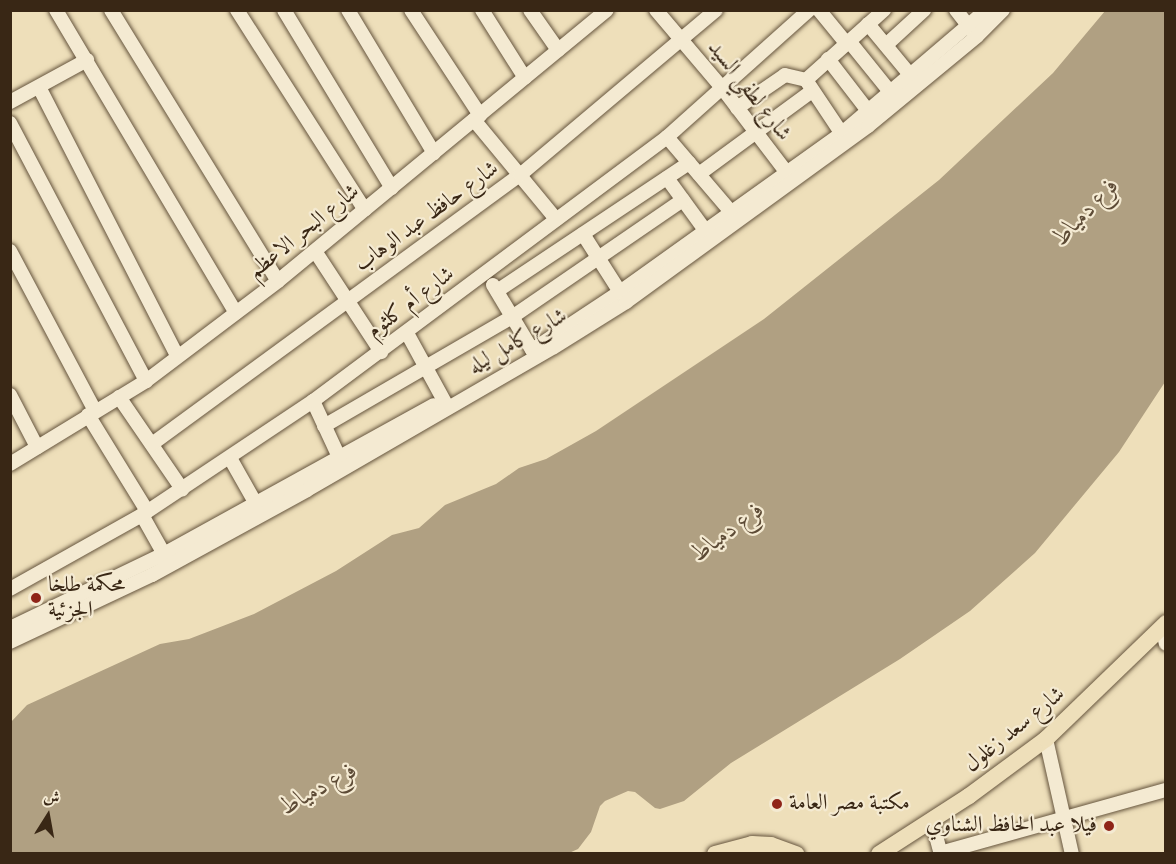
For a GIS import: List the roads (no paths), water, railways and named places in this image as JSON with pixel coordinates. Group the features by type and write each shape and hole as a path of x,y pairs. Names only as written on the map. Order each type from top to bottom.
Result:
{"main road":[{"name":"شارع سعد زغلول","path":"879,854 932,821 1046,739 1164,625"},
{"path":"715,854 740,851 752,844 771,845 796,854"}],"street":[{"path":"56,10 236,313"},
{"path":"111,10 278,281"},
{"path":"237,10 365,210"},
{"path":"284,10 392,188"},
{"path":"348,10 434,153"},
{"path":"411,10 477,117 520,176 556,219"},
{"path":"482,10 525,78"},
{"path":"530,10 558,50"},
{"name":"شارع البحر الاعظم","path":"10,464 146,381 236,313 315,252 607,10"},
{"name":"شارع لطفي السيد","path":"656,10 723,89 789,176"},
{"name":"شارع حافظ عبد الوهاب","path":"152,444 520,176 716,10"},
{"name":"شارع أم كلثوم","path":"10,589 145,513 230,458 381,352 667,137 809,10"},
{"path":"819,10 891,93"},
{"path":"699,174 809,85 828,59 884,10"},
{"path":"886,45 924,10"},
{"path":"956,10 973,32"},
{"name":"شارع كامل ليله","path":"709,236 732,213 845,137 973,32 986,10"},
{"name":"شارع كامل ليله","path":"845,137 868,111 911,76 1002,10"},
{"path":"868,24 911,76"},
{"path":"828,59 868,111"},
{"path":"10,102 87,60"},
{"path":"737,108 785,75 809,85 845,137"},
{"path":"39,87 177,356"},
{"path":"10,123 146,381"},
{"path":"667,137 732,213"},
{"path":"497,291 689,163"},
{"name":"شارع كامل ليله","path":"10,628 258,509 445,404 623,297 789,176"},
{"path":"667,178 709,236"},
{"path":"324,426 512,317 683,200"},
{"path":"583,234 623,297"},
{"path":"10,250 164,554"},
{"path":"315,252 381,352"},
{"path":"486,273 532,350"},
{"name":"شارع كامل ليله","path":"10,642 152,575 339,456 445,404 623,297"},
{"path":"406,333 445,404"},
{"path":"10,395 37,447"},
{"path":"119,397 182,489"},
{"path":"313,401 339,456"},
{"path":"230,458 258,509"},
{"path":"1164,625 1166,644"},
{"path":"1046,739 1072,854"},
{"path":"932,821 941,853 1166,790"}],"water":[{"name":"فرع دمياط","path":"1105,11 1165,11 1165,382 1119,452 1035,553 970,611 900,659 731,763 684,801 660,809 655,808 635,792 628,791 605,801 600,806 591,832 578,849 569,853 11,853 11,722 27,705 160,644 189,639 254,614 336,571 392,535 419,528 445,505 496,484 519,468 546,459 596,431 764,319 939,180 1053,73"}],"place":[{"name":"محكمة طلخا الجزئية","path":"36,598"},
{"name":"مكتبة مصر العامة","path":"777,804"},
{"name":"فيلا عبد الحافظ الشناوي","path":"1109,826"}]}
